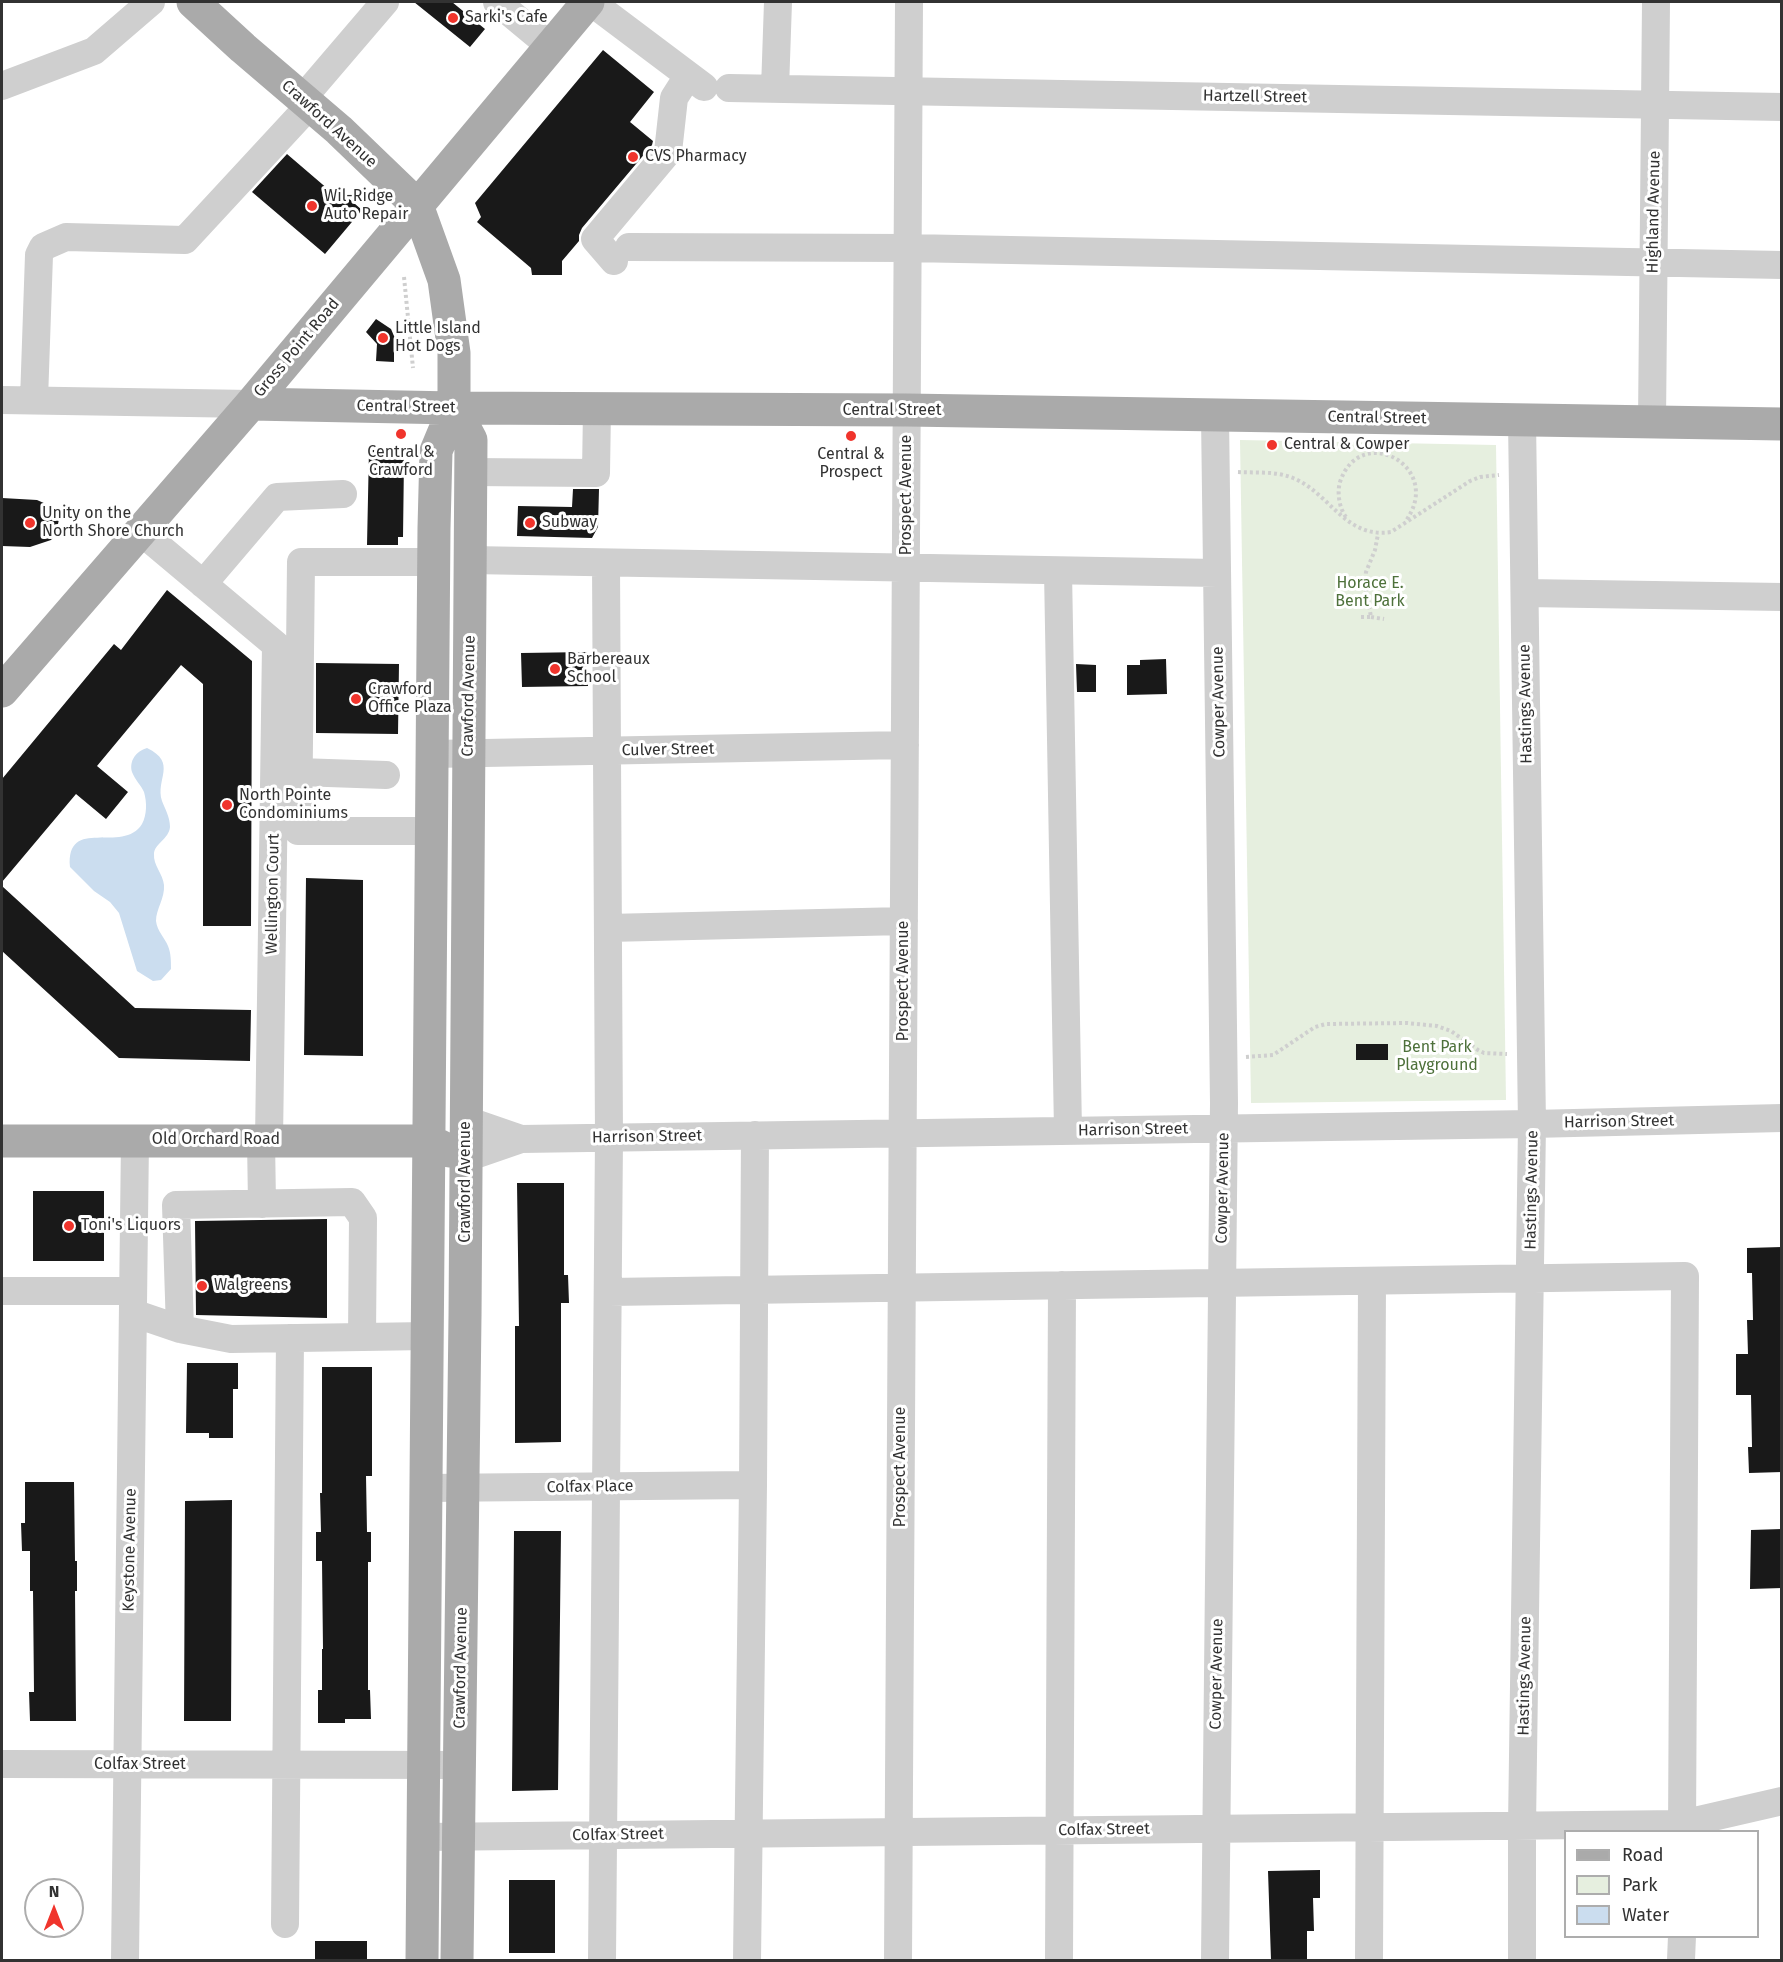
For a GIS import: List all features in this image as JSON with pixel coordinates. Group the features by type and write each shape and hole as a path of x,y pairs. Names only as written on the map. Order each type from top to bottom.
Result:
{"main road":[{"name":"Crawford Avenue","path":"193,2 339,129 417,205 444,280 454,353 454,408 436,451 430,831 430,1141 422,1960"},
{"name":"Gross Point Road","path":"2,691 251,404 589,2"},
{"name":"Central Street","path":"251,404 454,408 907,410 1782,424"},
{"name":"Crawford Avenue","path":"454,408 471,440 457,1960"},
{"path":"430,1141 466,1120"},
{"name":"Old Orchard Road","path":"2,1141 430,1141 466,1158"}],"street":[{"path":"2,86 94,51 151,2"},
{"path":"34,400 39,255 43,247 66,237 185,240 306,102 385,2"},
{"path":"589,2 707,84"},
{"path":"776,89 778,2"},
{"name":"Prospect Avenue","path":"898,1960 909,2"},
{"name":"Highland Avenue","path":"1652,422 1656,2"},
{"path":"503,3 550,46"},
{"path":"707,84 674,98 668,152 595,239 622,254 908,248 1782,265"},
{"name":"Hartzell Street","path":"707,84 776,89 1782,107"},
{"name":"Central Street","path":"2,400 251,404"},
{"path":"471,472 596,473 597,409"},
{"name":"Cowper Avenue","path":"1215,416 1223,1128 1215,1960"},
{"name":"Hastings Avenue","path":"1522,420 1532,1124 1522,1960"},
{"path":"203,584 277,497 343,494"},
{"name":"Wellington Court","path":"140,531 276,645 265,1140"},
{"path":"471,560 1217,573"},
{"path":"430,831 298,831 301,562 434,562"},
{"path":"602,1960 605,1486 609,1292 606,563"},
{"path":"1058,571 1068,1131"},
{"path":"1525,593 1782,597"},
{"name":"Culver Street","path":"432,754 905,746"},
{"path":"299,772 386,775"},
{"path":"608,928 904,921"},
{"name":"Harrison Street","path":"466,1158 521,1139 1532,1124 1782,1118"},
{"name":"Harrison Street","path":"466,1120 521,1139"},
{"path":"747,1960 753,1485 754,1135"},
{"name":"Keystone Avenue","path":"125,1960 135,1140"},
{"path":"262,1204 265,1140"},
{"path":"180,1329 176,1205 352,1202 363,1218 362,1337"},
{"path":"609,1292 1685,1276 1682,1828"},
{"path":"1369,1960 1372,1281"},
{"path":"1059,1960 1062,1285"},
{"path":"2,1291 133,1302 180,1329 231,1339 428,1336"},
{"path":"285,1924 290,1338"},
{"name":"Colfax Place","path":"427,1488 753,1485"},
{"name":"Colfax Street","path":"2,1764 459,1766"},
{"name":"Colfax Street","path":"423,1837 1370,1827 1682,1828 1782,1801"},
{"path":"1681,1960 1682,1938"}],"path":[{"path":"404,277 413,368"},
{"path":"1352,525 1343,514 1339,501 1339,486 1343,474 1351,463 1364,454 1376,453 1387,454 1401,461 1412,475 1416,491 1413,510 1402,525"},
{"path":"1238,472 1276,473 1292,477 1306,484 1352,525 1378,534 1391,532 1459,486 1480,477 1499,475"},
{"path":"1371,617 1365,584 1366,572 1375,550 1378,534"},
{"path":"1361,617 1384,619"},
{"path":"1245,1057 1273,1055 1315,1027 1338,1024 1437,1026 1451,1031 1484,1053 1508,1054"}],"green space":[{"name":"Horace E. Bent Park","path":"1240,440 1496,445 1506,1100 1251,1103"}],"water":[{"path":"147,748 156,754 164,766 161,793 170,827 167,835 156,847 154,854 164,885 156,921 169,949 171,969 161,980 153,981 137,971 119,913 110,902 94,891 70,867 71,851 77,843 86,839 133,833 142,824 146,813 145,796 132,772 132,764 137,754"}],"building":[{"name":"Sarki's Cafe","path":"414,2 452,2 485,29 470,47"},
{"name":"CVS Pharmacy","path":"603,50 654,92 630,122 653,141 652,145 582,228 579,241 562,261 562,275 532,275 531,268 477,222 481,217 475,203"},
{"name":"Wil-Ridge Auto Repair","path":"287,154 343,202 347,197 362,210 325,254 252,192"},
{"name":"Little Island Hot Dogs","path":"376,319 391,329 397,343 394,345 394,362 376,361 377,344 366,332"},
{"path":"369,450 398,450 398,459 404,459 403,537 398,537 398,545 367,545"},
{"path":"573,489 599,489 598,527 592,538 517,536 518,506 572,507"},
{"name":"Unity on the North Shore Church","path":"2,498 37,500 55,508 59,519 56,534 51,540 30,547 2,546"},
{"path":"167,590 252,661 251,926 203,926 203,684 181,665 97,766 128,792 106,819 76,794 2,882 2,779 114,644 121,650"},
{"name":"Barbereaux School","path":"588,652 588,686 522,687 521,653"},
{"path":"1166,659 1167,694 1127,695 1127,665 1140,665 1140,660"},
{"name":"Crawford Office Plaza","path":"316,663 399,664 398,734 316,733"},
{"path":"1076,664 1096,665 1096,692 1077,692"},
{"path":"306,878 363,880 363,1056 304,1055"},
{"path":"2,886 135,1008 251,1010 250,1061 119,1058 2,951"},
{"path":"1356,1044 1388,1044 1388,1060 1356,1060"},
{"path":"517,1183 564,1183 564,1275 568,1275 569,1303 561,1303 561,1442 515,1443 515,1326 519,1326"},
{"name":"Toni's Liquors","path":"33,1191 104,1191 104,1261 33,1261"},
{"name":"Walgreens","path":"327,1219 327,1318 196,1315 195,1221"},
{"path":"1782,1247 1782,1472 1749,1473 1748,1447 1752,1447 1751,1395 1736,1395 1736,1354 1748,1354 1747,1320 1753,1320 1752,1273 1747,1273 1747,1248"},
{"path":"187,1363 238,1363 238,1389 233,1389 233,1438 209,1438 209,1433 186,1433"},
{"path":"322,1367 372,1367 372,1476 366,1476 367,1532 371,1532 371,1562 368,1562 368,1690 370,1690 371,1719 345,1719 345,1723 318,1723 318,1690 322,1690 323,1649 322,1561 316,1561 316,1532 321,1532"},
{"path":"25,1482 74,1482 75,1561 77,1561 77,1591 75,1591 76,1721 30,1721 29,1692 34,1692 33,1591 30,1591 30,1551 22,1551 21,1523 25,1523"},
{"path":"232,1500 231,1721 184,1721 185,1501"},
{"path":"1782,1529 1782,1588 1750,1589 1751,1530"},
{"path":"514,1531 561,1531 558,1790 512,1791"},
{"path":"1320,1870 1320,1898 1313,1898 1314,1931 1307,1931 1307,1960 1271,1960 1268,1871"},
{"path":"509,1880 555,1880 555,1953 509,1953"},
{"path":"315,1941 367,1941 367,1960 315,1960"}],"place":[{"name":"Sarki's Cafe","path":"453,18"},
{"name":"CVS Pharmacy","path":"633,157"},
{"name":"Wil-Ridge Auto Repair","path":"312,206"},
{"name":"Little Island Hot Dogs","path":"383,338"},
{"name":"Central & Crawford","path":"401,434"},
{"name":"Central & Prospect","path":"851,436"},
{"name":"Central & Cowper","path":"1272,445"},
{"name":"Unity on the North Shore Church","path":"30,523"},
{"name":"Subway","path":"530,523"},
{"name":"Barbereaux School","path":"555,669"},
{"name":"Crawford Office Plaza","path":"356,699"},
{"name":"North Pointe Condominiums","path":"227,805"},
{"name":"Toni's Liquors","path":"69,1226"},
{"name":"Walgreens","path":"202,1286"}],"park label":[{"name":"Bent Park Playground","path":"1437,1057"}]}
